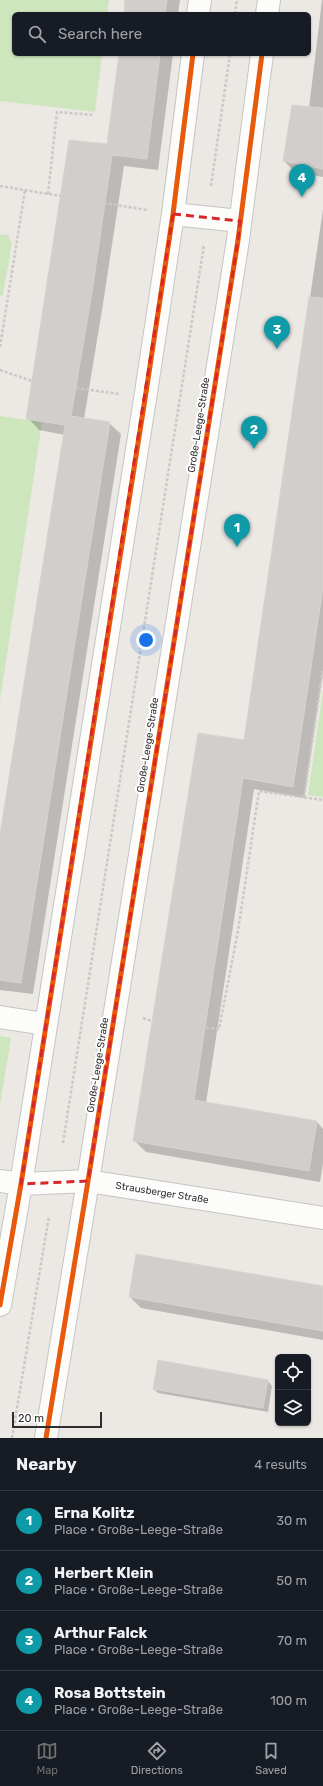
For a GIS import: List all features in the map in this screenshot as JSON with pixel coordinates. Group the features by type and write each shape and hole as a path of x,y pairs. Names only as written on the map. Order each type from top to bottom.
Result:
{"street":[{"path":"198,12 200,0"},
{"path":"267,12 269,0"},
{"path":"0,1305 10,1182 45,1024 163,212 193,56"},
{"name":"Große-Leege-Straße","path":"46,1438 240,221 262,56"},
{"path":"163,212 240,221"},
{"path":"0,1018 45,1024"},
{"name":"Strausberger Straße","path":"10,1182 88,1181 323,1218"}],"path":[{"path":"235,12 237,0"},
{"path":"211,186 230,56"},
{"path":"48,194 57,112 94,115"},
{"path":"0,186 61,196"},
{"path":"0,347 25,190"},
{"path":"104,203 163,212"},
{"path":"63,1143 204,244"},
{"path":"0,370 32,381"},
{"path":"76,388 124,394"},
{"path":"304,797 323,668"},
{"path":"206,1028 219,1029 238,931 259,791 323,800"},
{"path":"143,1018 152,1021"},
{"path":"12,1438 49,1216"}],"highlighted area":[{"path":"173,214 240,221 238,240 88,1181 21,1184 45,1024"}],"green space":[{"path":"0,0 109,0 107,12 12,12 12,56 102,56 95,112 0,101"},
{"path":"0,234 8,235 12,243 3,295 0,296"},
{"path":"0,416 42,422 0,701"},
{"path":"323,690 323,797 308,795"},
{"path":"0,1036 11,1038 0,1105"}],"building":[{"path":"125,0 167,0 165,12 124,12"},
{"path":"119,56 160,56 147,159 112,155 92,292 71,416 110,422 21,983 0,980 0,834 65,425 26,419 69,140 107,144"},
{"path":"292,105 323,108 323,169 283,161"},
{"path":"309,297 323,298 323,587 293,787 243,778 194,1100 317,1121 309,1171 133,1141 198,733 244,740"},
{"path":"136,1254 323,1286 323,1331 129,1297"},
{"path":"158,1360 268,1380 263,1408 153,1389"}],"cycle path":[{"path":"0,1305 21,1184 145,399 173,214 193,56"},
{"path":"46,1438 238,240 262,56"}],"place":[{"name":"Rosa Bottstein","path":"302,197"},
{"name":"Arthur Falck","path":"277,349"},
{"name":"Herbert Klein","path":"254,449"},
{"name":"Erna Kolitz","path":"237,547"}]}
